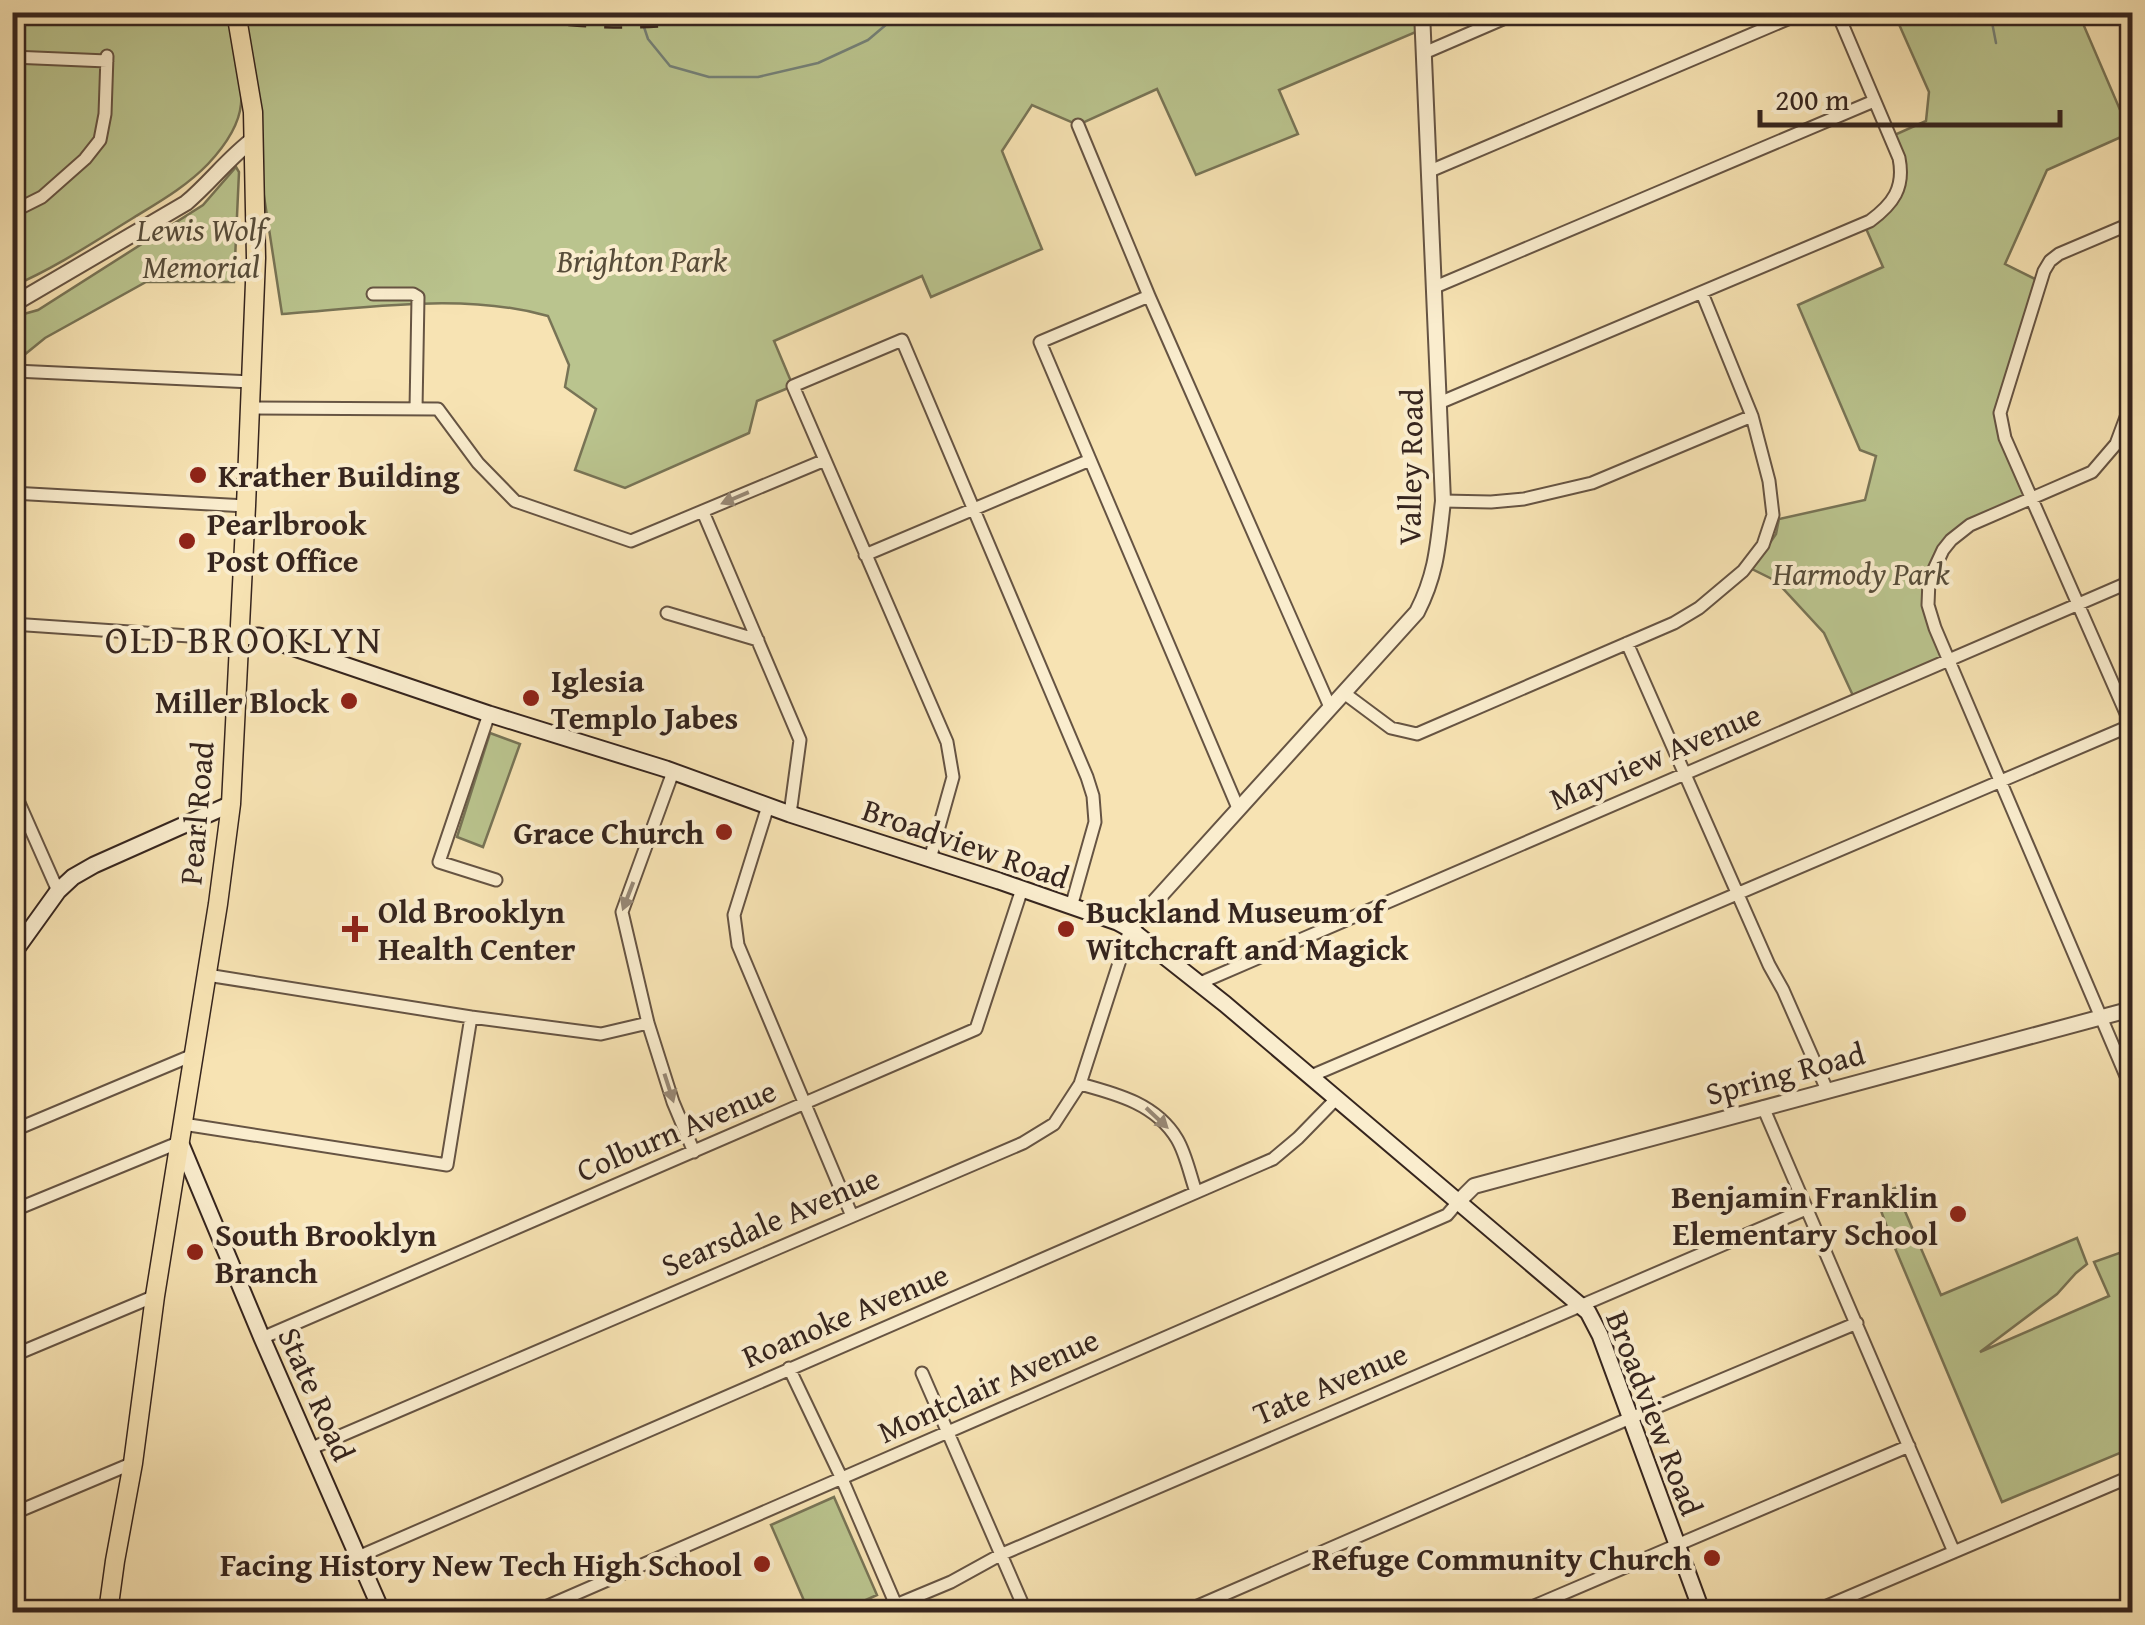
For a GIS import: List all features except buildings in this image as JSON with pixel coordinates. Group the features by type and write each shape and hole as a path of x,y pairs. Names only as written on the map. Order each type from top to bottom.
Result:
{"main road":[{"name":"Pearl Road","path":"108,1612 231,804 256,258 253,112 236,12"},
{"name":"Broadview Road","path":"240,637 260,636 1130,929 1311,1076 1593,1319 1702,1612"},
{"path":"12,955 58,891 73,877 231,804"},
{"name":"State Road","path":"181,1133 262,1338 382,1612"}],"street":[{"name":"Valley Road","path":"1130,929 1416,612 1436,565 1442,501 1422,12"},
{"path":"1424,53 1519,12"},
{"path":"1430,171 1804,12"},
{"path":"1439,403 1870,221 1887,209 1898,194 1900,158 1837,12"},
{"path":"12,57 107,58 100,140 42,197 12,212"},
{"path":"1436,288 1874,100"},
{"path":"1078,124 1330,707"},
{"path":"12,305 186,203 242,146 255,138"},
{"path":"1311,1076 2132,725 2005,438 2000,413 2050,262 2059,254 2132,224"},
{"path":"1344,693 1391,728 1417,734 1674,623 1699,608 1743,571 1763,545 1774,515 1769,481 1752,416 1702,293"},
{"path":"372,294 418,297 416,409"},
{"path":"1150,296 1040,342 1238,808"},
{"path":"930,859 953,777 947,742 793,386 902,340 1093,796 1095,822 1071,907"},
{"path":"16,371 252,382"},
{"path":"2132,401 2116,444 2092,472 1970,524 1951,540 1929,580 1928,605 2132,1090"},
{"path":"250,408 438,409 478,464 514,501 631,541 825,460"},
{"path":"1442,501 1524,499 1592,484 1752,416"},
{"path":"865,556 1090,460"},
{"path":"12,493 246,506"},
{"path":"704,512 800,740 790,814"},
{"name":"Mayview Avenue","path":"1200,983 2132,581"},
{"path":"668,613 758,640"},
{"name":"Broadview Road","path":"12,624 240,637"},
{"path":"1627,643 1827,1090"},
{"path":"489,714 439,862 496,880"},
{"path":"673,772 622,912 648,1023 694,1152"},
{"path":"12,788 58,891"},
{"path":"768,806 734,915 738,945 852,1216"},
{"name":"Colburn Avenue","path":"262,1338 976,1030 1022,890"},
{"name":"Searsdale Avenue","path":"312,1448 1023,1144 1054,1124 1080,1084 1130,929"},
{"path":"207,975 601,1034 648,1023"},
{"name":"Spring Road","path":"1458,1201 1474,1186 2132,1010"},
{"path":"12,1212 181,1133 448,1166 471,1016"},
{"path":"12,1131 193,1055"},
{"path":"1080,1084 1142,1104 1159,1118 1177,1139 1196,1192"},
{"name":"Roanoke Avenue","path":"358,1557 1273,1159 1337,1098"},
{"path":"1763,1107 1954,1552"},
{"name":"Montclair Avenue","path":"534,1612 1447,1215 1458,1201"},
{"name":"Tate Avenue","path":"879,1612 897,1609 1000,1555 1806,1209"},
{"path":"12,1356 155,1296"},
{"path":"1184,1612 1856,1323"},
{"path":"789,1368 897,1609"},
{"path":"922,1372 1026,1612"},
{"path":"1520,1612 1909,1446"},
{"path":"12,1514 133,1464"},
{"path":"1812,1612 2132,1476"},
{"path":"2114,1612 2132,1604"}],"green space":[{"name":"Brighton Park","path":"1422,12 1423,29 1279,90 1298,134 1196,175 1157,89 1078,125 1032,105 1002,151 1042,249 931,297 922,276 774,341 793,386 757,401 749,433 625,488 575,470 596,409 565,387 569,365 548,316 449,303 282,314 236,13"},
{"path":"12,13 231,13 242,93 240,112 229,136 214,158 191,179 74,254 13,286"},
{"name":"Harmody Park","path":"1894,13 2082,13 2130,133 2047,170 2005,264 2041,282 2000,413 2032,500 1951,540 1927,595 1950,660 1855,700 1824,633 1776,581 1752,569 1776,534 1779,519 1865,500 1876,456 1860,450 1798,305 1883,267 1864,224 1887,209 1902,172 1890,137 1926,121 1929,92"},
{"name":"Lewis Wolf Memorial","path":"236,167 239,172 234,282 146,282 45,338 13,364 13,317 38,310 203,205"},
{"path":"490,733 520,744 483,847 457,837"},
{"path":"1895,1188 1941,1295 2077,1238 2087,1264 2057,1294 1980,1352 2109,1296 2094,1262 2122,1252 2132,1276 2132,1448 2002,1502 1876,1197"},
{"path":"834,1497 877,1595 839,1612 809,1612 771,1525"}],"waterway":[{"path":"12,20 57,23 101,12"},
{"path":"639,12 648,39 670,66 709,77 758,77 818,63 868,40 901,12"},
{"path":"1990,12 1996,43"}],"railway":[{"path":"461,12 600,27 670,26 739,12"}],"place":[{"name":"Krather Building","path":"198,475"},
{"name":"Pearlbrook Post Office","path":"187,541"},
{"name":"Iglesia Templo Jabes","path":"531,698"},
{"name":"Miller Block","path":"349,701"},
{"name":"Grace Church","path":"724,832"},
{"name":"Old Brooklyn Health Center","path":"355,929"},
{"name":"Buckland Museum of Witchcraft and Magick","path":"1066,929"},
{"name":"Benjamin Franklin Elementary School","path":"1958,1214"},
{"name":"South Brooklyn Branch","path":"195,1252"},
{"name":"Refuge Community Church","path":"1712,1558"},
{"name":"Facing History New Tech High School","path":"762,1564"}],"district":[{"name":"OLD BROOKLYN","path":"244,639"}]}
